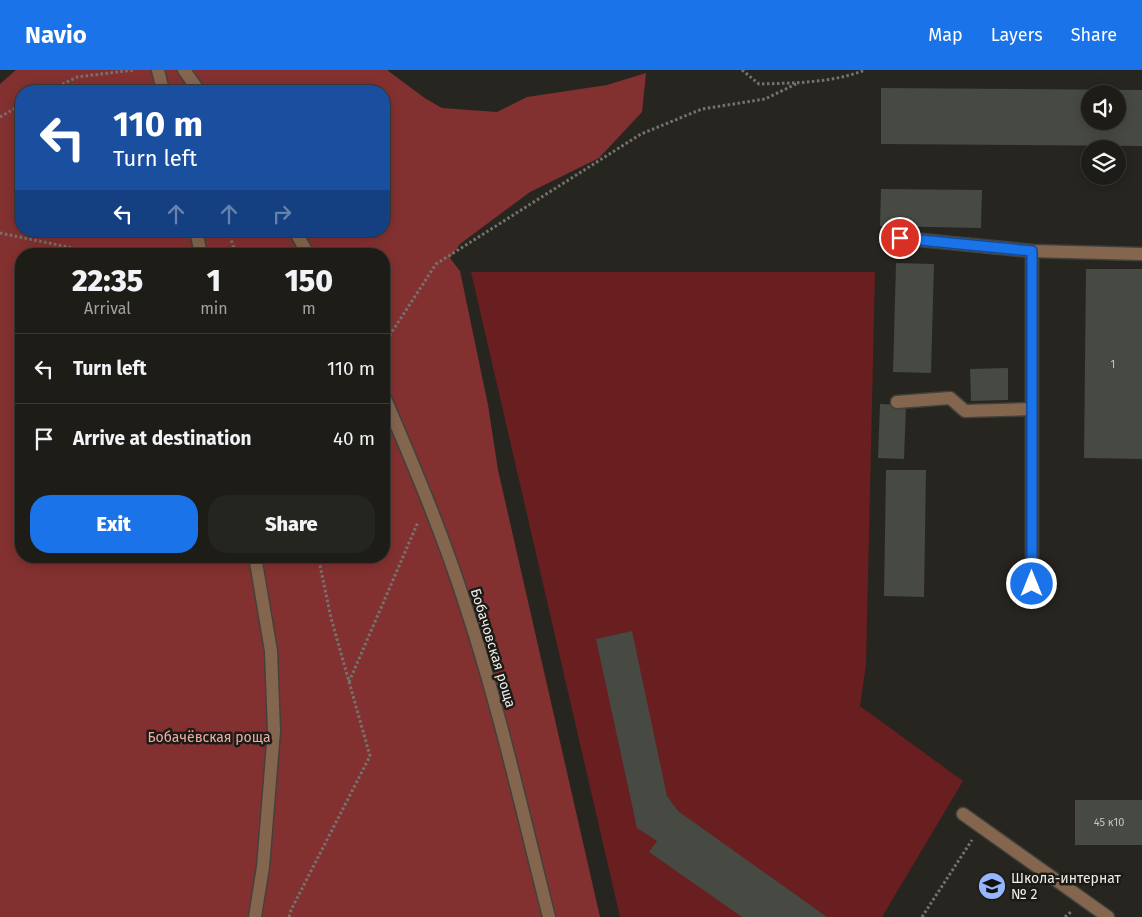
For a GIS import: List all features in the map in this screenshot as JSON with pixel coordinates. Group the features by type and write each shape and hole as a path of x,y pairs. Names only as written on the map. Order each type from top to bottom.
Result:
{"street":[{"path":"158,70 162,85"},
{"path":"184,70 195,85"},
{"path":"900,238 1032,251 1142,254"},
{"path":"1032,251 1032,584"},
{"path":"897,402 950,398 965,410 1032,409"},
{"name":"Бобачовская роща","path":"390,410 428,500 467,610 501,727 550,917"},
{"path":"255,917 263,867 274,732 271,651 256,563"},
{"path":"963,814 1108,917"}],"path":[{"path":"61,85 77,77 134,70"},
{"path":"742,70 759,84 798,83 851,76 866,70"},
{"path":"390,335 436,264 641,134 702,109 765,99 798,83"},
{"path":"0,116 15,108"},
{"path":"0,234 15,237"},
{"path":"15,237 71,248"},
{"path":"349,682 428,500"},
{"path":"289,917 370,756 331,618 319,563"},
{"path":"922,917 980,826"}],"shaded area":[{"path":"471,272 875,272 866,665 860,706 963,781 882,917 620,917"}],"green space":[{"name":"Бобачёвская роща","path":"16,70 387,70 426,99 442,108 497,112 527,97 607,85 646,73 642,112 599,158 530,192 460,244 450,258 460,271 488,405 498,470 600,917 0,917 0,84"}],"building":[{"path":"881,88 1081,90 1081,130 1126,130 1126,90 1142,90 1142,146 1126,146 1126,140 1081,140 1081,146 881,144"},
{"path":"881,189 982,190 981,228 880,226"},
{"path":"896,263 934,264 931,373 893,372"},
{"path":"1086,269 1142,269 1142,459 1084,458"},
{"path":"1008,368 1008,400 971,401 970,369"},
{"path":"880,404 906,405 904,459 878,458"},
{"path":"886,470 926,470 924,597 884,596"},
{"path":"632,631 667,796 678,811 827,917 742,917 649,852 657,841 637,828 596,639"},
{"path":"1075,800 1142,800 1142,845 1075,845"}],"place":[{"name":"Школа-интернат № 2","path":"992,886"}],"route":[{"path":"900,238 1032,251 1032,584"}]}
